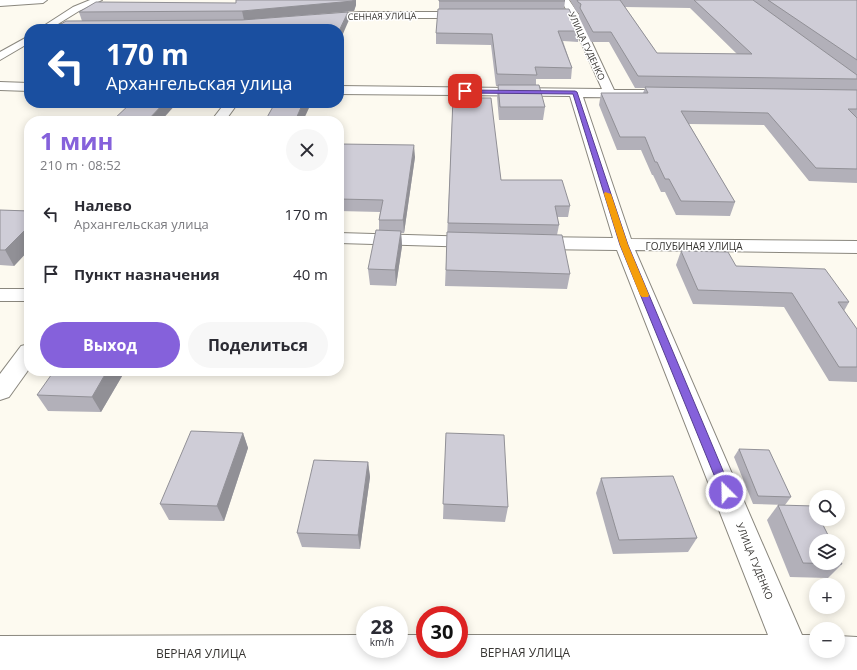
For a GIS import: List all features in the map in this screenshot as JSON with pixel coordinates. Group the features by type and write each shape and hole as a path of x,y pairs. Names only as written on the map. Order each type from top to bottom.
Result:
{"street":[{"path":"0,3 43,0"},
{"path":"52,24 76,9 98,0"},
{"name":"УЛИЦА ГУДЕНКО","path":"565,0 570,15 609,92"},
{"name":"СЕННАЯ УЛИЦА","path":"310,19 360,15 481,15"},
{"path":"0,57 24,41"},
{"path":"0,86 24,87"},
{"path":"344,90 686,94"},
{"name":"УЛИЦА ГУДЕНКО","path":"575,92 624,245 796,661"},
{"path":"222,116 228,108"},
{"path":"344,238 490,242"},
{"name":"ГОЛУБИНАЯ УЛИЦА","path":"513,243 857,247"},
{"path":"0,295 24,295"},
{"path":"0,391 24,359"},
{"name":"ВЕРНАЯ УЛИЦА","path":"0,653 796,661 857,654"}],"building":[{"path":"236,0 353,1 242,11 79,12 96,2 236,3"},
{"path":"564,0 565,1 439,1"},
{"path":"577,0 620,0 657,53 752,54 694,0 753,0 857,75 857,79 638,76 611,32 593,32 580,8 581,4"},
{"path":"768,0 857,0 857,60"},
{"path":"438,9 569,9 579,31 558,31 572,68 535,67 537,75 497,74 492,34 436,33"},
{"path":"348,12 342,24 61,24 66,21 242,20"},
{"path":"498,85 539,85 545,107 500,107"},
{"path":"645,87 857,90 857,109 848,109 857,118 857,169 816,168 768,113 681,111 735,202 681,201 669,179 665,179 657,162 655,162 645,137 620,137 601,93 648,93"},
{"path":"453,98 491,98 501,180 562,180 570,206 555,206 559,225 448,223"},
{"path":"126,108 159,108 152,116 117,116"},
{"path":"272,108 301,108 297,116 268,116"},
{"path":"344,144 414,145 403,220 379,220 383,200 344,199"},
{"path":"0,210 24,211 24,231 5,250 0,250"},
{"path":"376,230 401,231 395,270 368,269"},
{"path":"447,232 562,235 570,274 446,270"},
{"path":"681,251 728,252 736,266 825,269 849,302 838,302 857,329 857,367 839,367 792,293 698,290"},
{"path":"50,376 104,376 92,397 37,395"},
{"path":"191,431 243,433 217,506 160,504"},
{"path":"446,433 504,435 508,507 443,504"},
{"path":"739,449 769,450 791,497 758,496"},
{"path":"314,460 368,462 358,535 297,533"},
{"path":"673,476 697,538 619,540 601,478"},
{"path":"778,505 809,506 809,526 824,526 828,534 809,534 809,563 803,563"}],"slow traffic":[{"path":"608,194 624,245 645,295"}],"route":[{"path":"465,91 575,92 624,245 726,492"}]}
